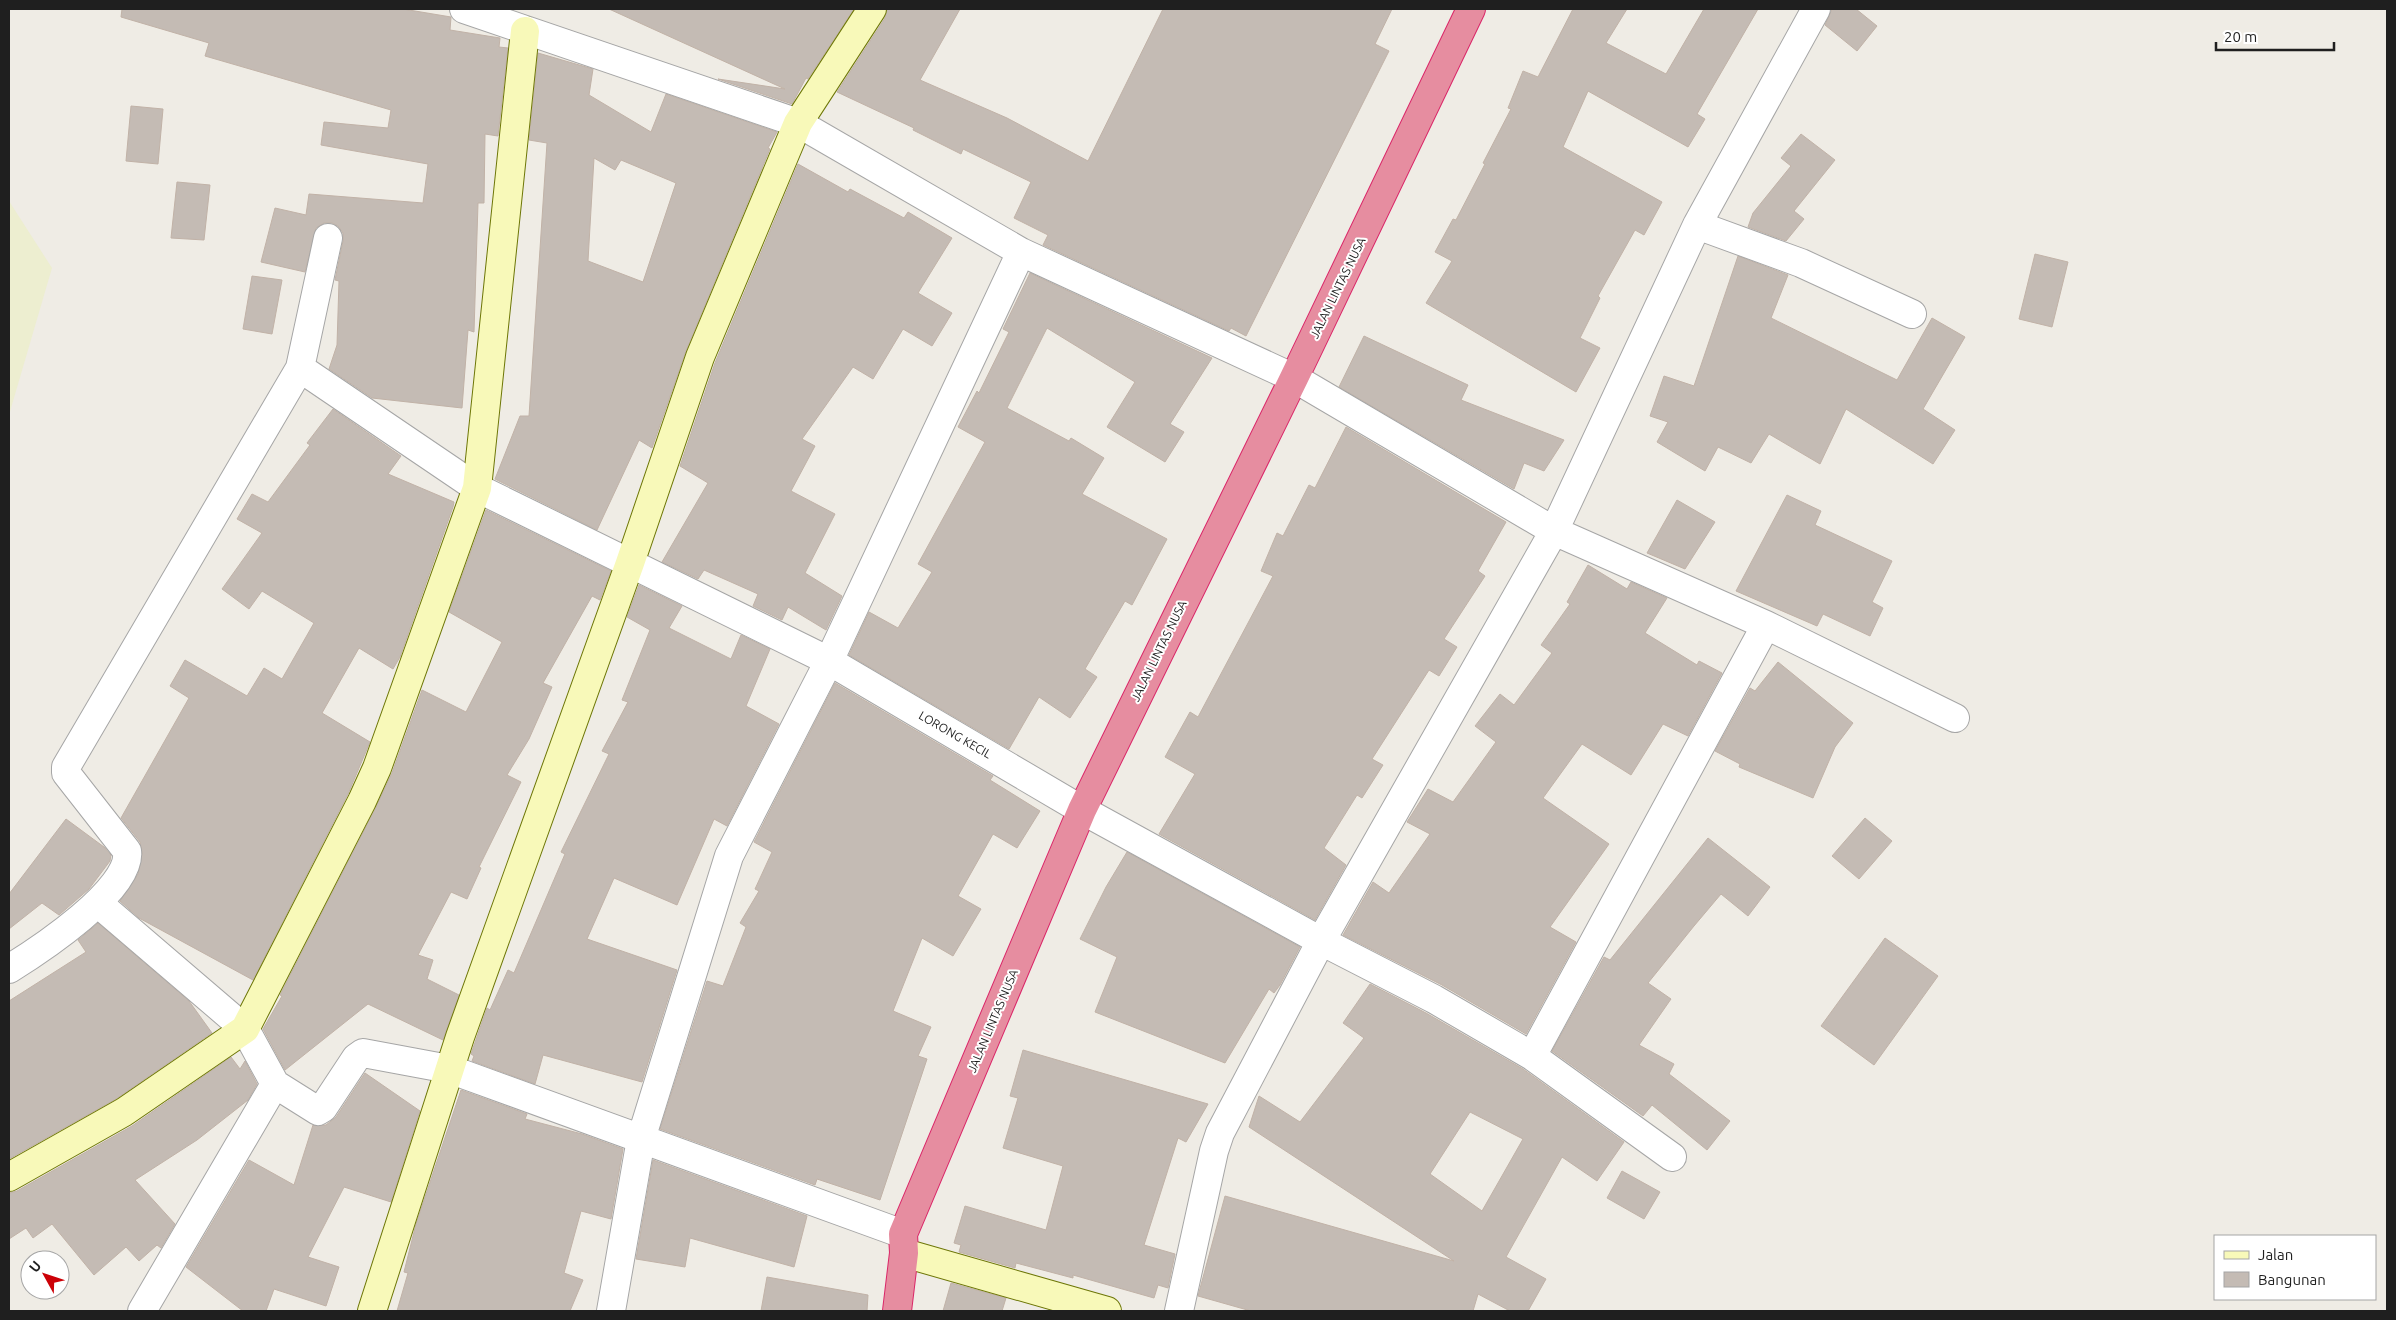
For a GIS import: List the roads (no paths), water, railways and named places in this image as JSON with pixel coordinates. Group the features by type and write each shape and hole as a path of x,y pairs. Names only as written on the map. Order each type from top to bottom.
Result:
{"highway":[{"name":"JALAN LINTAS NUSA","path":"897,1311 903,1243 1082,810 1294,378 1471,9"}],"street":[{"path":"464,9 798,123 1021,252 1294,378 1554,531 1766,625 1955,718"},
{"path":"372,1311 449,1069 630,563 700,358 798,123 872,9"},
{"path":"1179,1311 1214,1151 1220,1133 1321,941 1554,531 1697,225 1816,9"},
{"path":"9,1177 124,1112 245,1029 376,768 477,488 524,31"},
{"path":"1697,225 1801,263 1912,314"},
{"path":"9,969 34,954 98,904 126,864 127,851 66,773 66,767 300,368 328,238"},
{"path":"611,1311 642,1139 729,856 829,661 1021,252"},
{"name":"LORONG KECIL","path":"300,368 477,488 829,661 1082,810 1321,941 1434,999 1532,1056 1672,1157"},
{"path":"1532,1056 1766,625"},
{"path":"98,904 245,1029 274,1084 318,1112 323,1108 356,1058 363,1053 449,1069 642,1139 903,1243 1107,1311"},
{"path":"142,1311 274,1084"}]}
